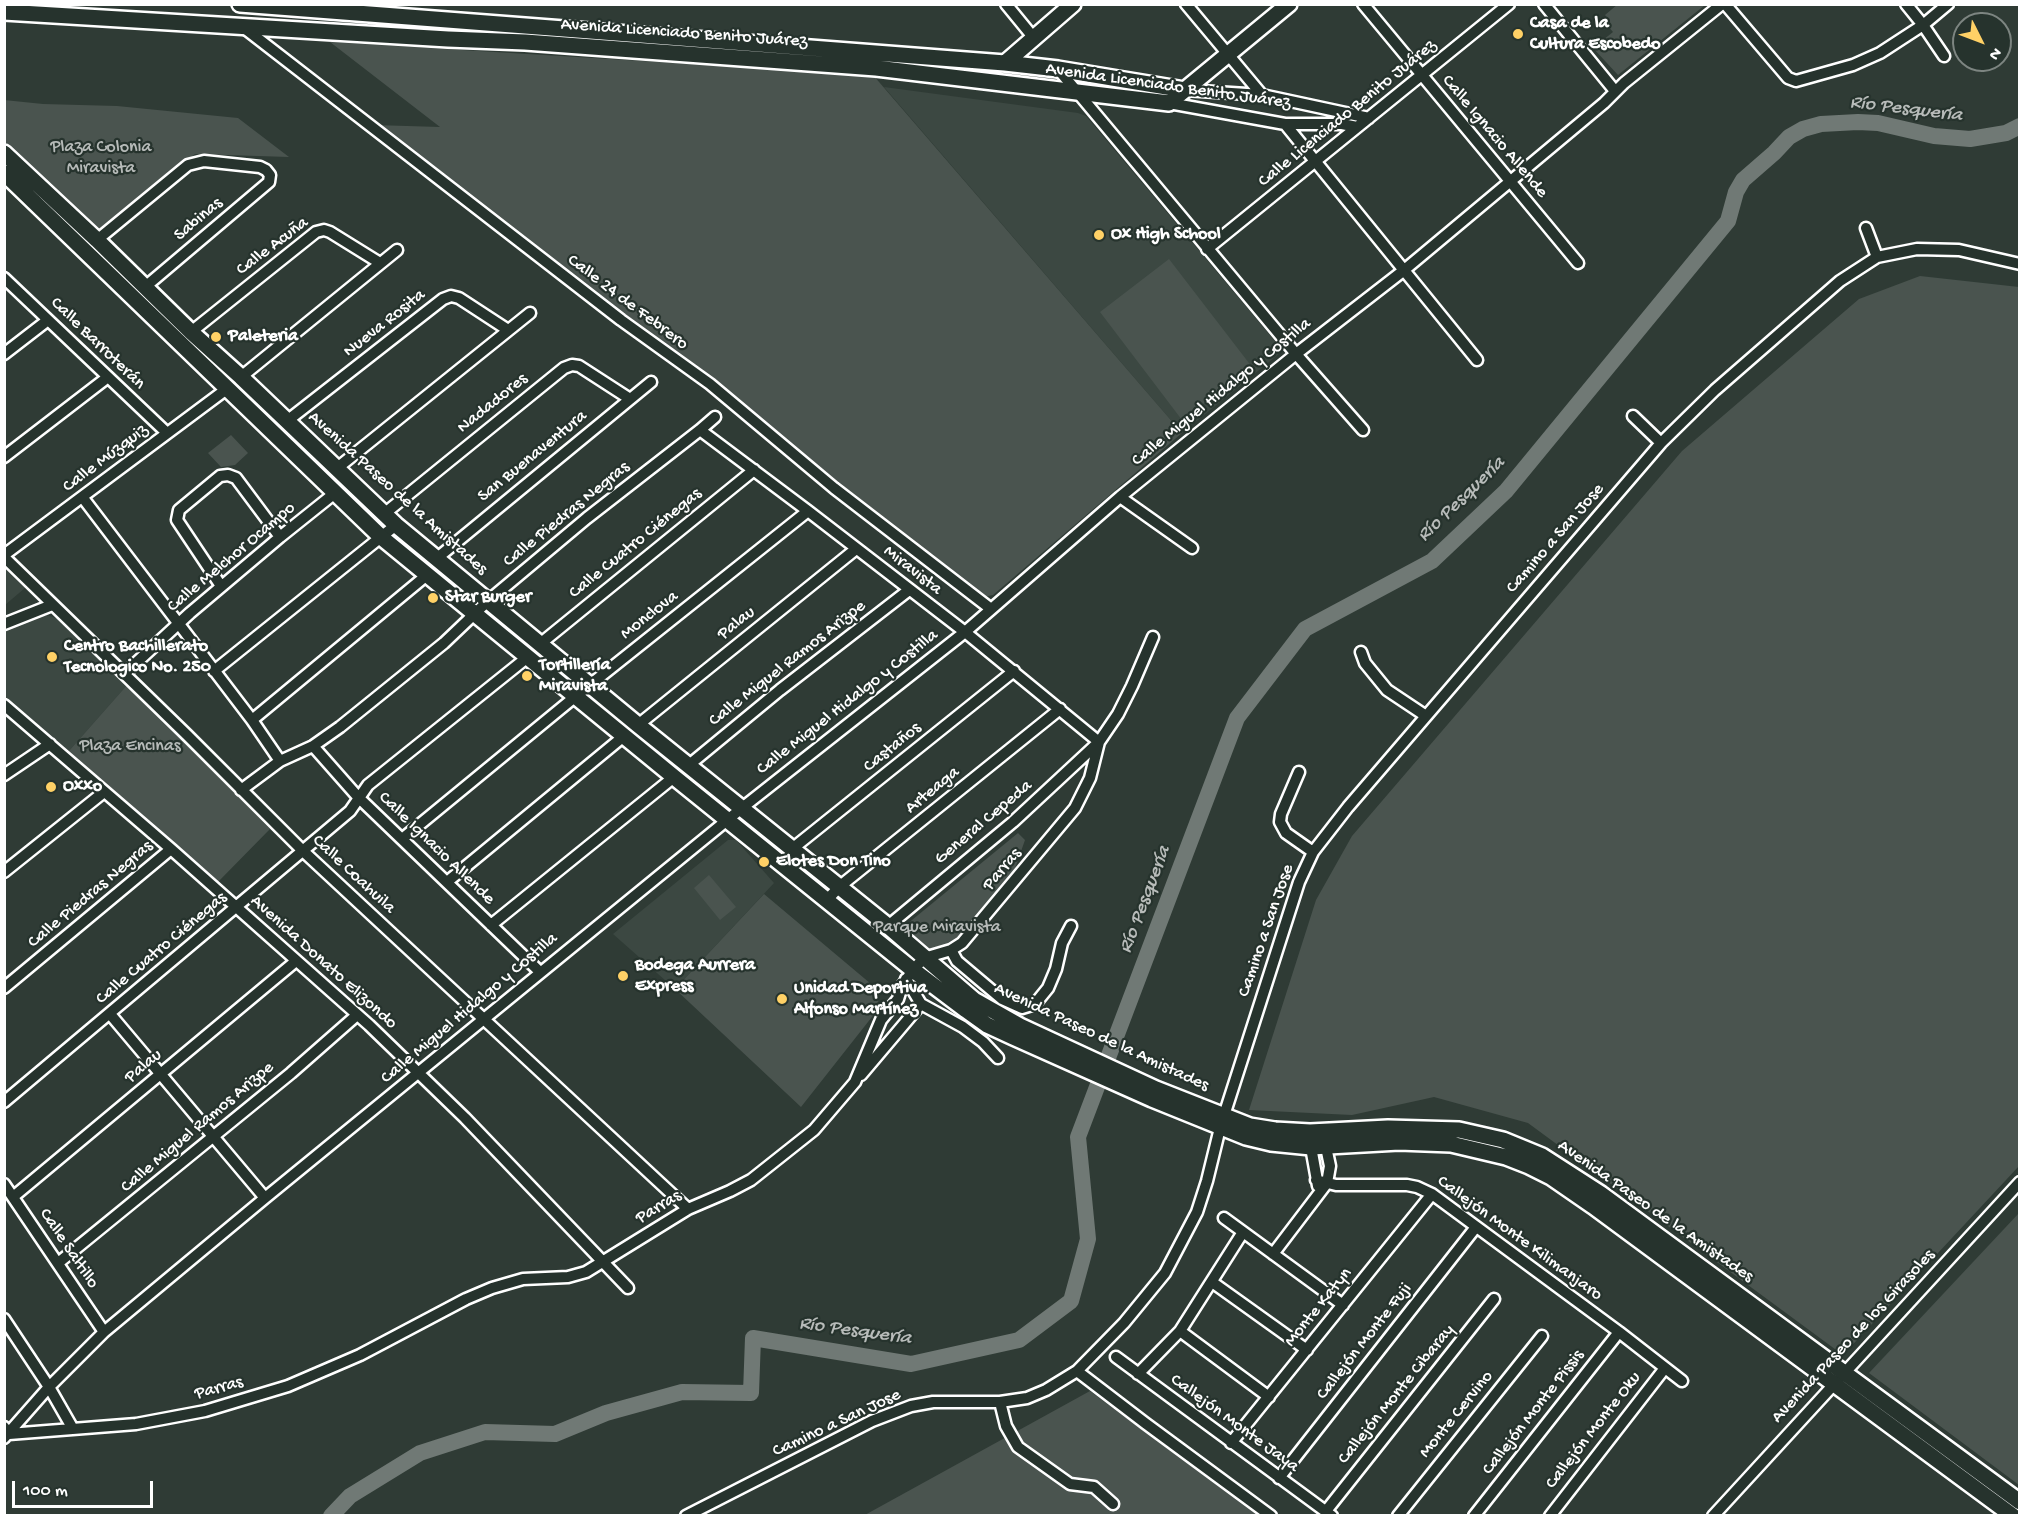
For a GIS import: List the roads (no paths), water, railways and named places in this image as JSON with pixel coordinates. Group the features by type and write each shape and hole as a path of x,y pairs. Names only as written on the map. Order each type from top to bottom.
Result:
{"street":[{"name":"Avenida Licenciado Benito Juárez","path":"240,4 458,12 525,25 1005,63 1058,69 1185,90 1262,95 1369,118"},
{"path":"1006,4 1034,37"},
{"path":"1005,63 1073,4"},
{"path":"1186,4 1262,95"},
{"path":"1169,103 1290,4"},
{"name":"Calle Ignacio Allende","path":"1363,4 1578,263"},
{"name":"Calle Licenciado Benito Juárez","path":"1207,249 1509,4"},
{"path":"1544,4 1615,91"},
{"path":"1724,4 1792,81 1853,65 1872,57 1923,25 1948,4"},
{"name":"Calle Miguel Hidalgo y Costilla","path":"6,1433 104,1332 265,1198 742,808 964,632 1120,497 1296,354 1403,271 1604,103 1615,91 1724,4"},
{"path":"1906,4 1944,57"},
{"name":"Avenida Licenciado Benito Juárez","path":"4,12 50,9 240,25 525,42 876,68 1169,103 1285,124 1342,124 1357,128"},
{"name":"Calle 24 de Febrero","path":"240,25 621,320 710,384 834,488 991,609"},
{"path":"525,25 525,42"},
{"path":"1058,69 1207,249 1363,430"},
{"path":"1285,124 1477,360"},
{"name":"Avenida Paseo de la Amistades","path":"4,153 97,240 125,279 145,287 191,332 214,363 228,388 381,537 674,777 828,899 910,974 946,986 1154,1094 1222,1122 1246,1137 1271,1143 1319,1147 1399,1142 1451,1144 1506,1157 1528,1166 1551,1177 2019,1502"},
{"name":"Sabinas","path":"97,240 188,165 204,161 260,167 266,170 270,175 269,182 145,287"},
{"name":"Avenida Paseo de la Amistades","path":"4,173 125,279 214,363 241,377 396,525 638,725 888,926 924,958 946,986"},
{"path":"1866,228 1877,257"},
{"name":"Calle Acuña","path":"191,332 316,232 324,230 330,232 380,263"},
{"name":"Camino a San Jose","path":"686,1515 872,1422 911,1406 933,1402 1000,1402 1027,1398 1077,1371 1124,1323 1165,1273 1197,1212 1222,1122 1288,911 1313,852 1348,807 1661,443 1715,390 1840,281 1877,257 1917,249 1950,249 2019,264"},
{"path":"241,377 397,250"},
{"name":"Calle Barroterán","path":"4,278 167,433"},
{"name":"Nueva Rosita","path":"287,421 443,299 451,296 459,298 508,330"},
{"path":"336,469 530,313"},
{"path":"4,354 48,320"},
{"name":"Nadadores","path":"384,514 564,368 572,365 579,366 630,399"},
{"path":"4,458 108,377"},
{"name":"San Buenaventura","path":"436,559 651,382"},
{"name":"Calle Múzquiz","path":"4,556 228,388"},
{"path":"1633,416 1661,443"},
{"name":"Calle Piedras Negras","path":"241,790 280,761 313,746 394,684 587,518 715,417"},
{"name":"Miravista","path":"700,430 1014,671 1099,742"},
{"path":"294,453 308,442"},
{"name":"Calle Cuatro Ciénegas","path":"540,644 754,470"},
{"path":"221,586 177,520 179,510 220,476 228,475 236,478 280,537"},
{"name":"Calle Melchor Ocampo","path":"124,674 221,586 335,493"},
{"path":"1120,497 1192,548"},
{"path":"83,498 252,720 280,761"},
{"name":"Monclova","path":"402,839 576,696 808,511"},
{"path":"214,671 396,525"},
{"name":"Palau","path":"638,725 856,549"},
{"name":"Calle Coahuila","path":"4,556 303,851 688,1209"},
{"path":"252,720 428,575"},
{"name":"Calle Miguel Ramos Arizpe","path":"688,765 909,590"},
{"path":"4,624 52,604"},
{"name":"Parras","path":"6,1433 136,1424 233,1403 288,1386 328,1370 492,1288 523,1279 568,1277 586,1272 688,1209 741,1186 770,1166 814,1130 855,1082 881,1020 898,999 910,974 924,958 951,950 962,943 1076,808 1090,778 1099,742 1118,714 1152,637"},
{"path":"1361,652 1365,663 1387,690 1426,716"},
{"name":"Calle Cuatro Ciénegas","path":"4,1102 350,811 368,785 529,656"},
{"name":"Castaños","path":"792,849 1014,671"},
{"name":"Avenida Donato Elizondo","path":"4,705 171,849 357,1015 465,1118 628,1288"},
{"name":"Arteaga","path":"828,899 839,886 1060,709"},
{"path":"447,882 624,736"},
{"name":"General Cepeda","path":"888,926 1021,815 1099,742"},
{"path":"4,775 50,744"},
{"name":"Calle Ignacio Allende","path":"313,746 358,797 540,972"},
{"path":"1299,772 1281,813 1280,822 1286,833 1313,852"},
{"path":"490,925 674,777"},
{"path":"4,872 104,792"},
{"name":"Calle Piedras Negras","path":"4,988 171,849"},
{"path":"951,950 957,961 1002,999 1022,1008 1035,1004 1048,988 1056,969 1062,944 1071,926"},
{"name":"Palau","path":"13,1197 296,961"},
{"path":"910,974 921,1004 963,1027 983,1042 998,1058"},
{"path":"855,1082 921,1004"},
{"path":"110,1014 265,1198"},
{"name":"Calle Miguel Ramos Arizpe","path":"58,1263 291,1073 357,1015"},
{"name":"Avenida Paseo de la Amistades","path":"1222,1122 1275,1130 1329,1132 1397,1128 1459,1130 1503,1140 1533,1152 1555,1163 1601,1194 2013,1515"},
{"path":"1273,1254 1320,1195 1322,1182 1319,1147"},
{"path":"1319,1147 1329,1166 1322,1182"},
{"name":"Callejón Monte Kilimanjaro","path":"1322,1182 1407,1185 1418,1187 1432,1194 1682,1381"},
{"name":"Avenida Paseo de los Girasoles","path":"1713,1515 2019,1182"},
{"name":"Calle Saltillo","path":"4,1184 104,1332"},
{"name":"Monte Katyn","path":"1231,1443 1432,1194"},
{"path":"1224,1218 1343,1305"},
{"name":"Callejón Monte Fuji","path":"1279,1478 1476,1227"},
{"path":"1138,1374 1180,1331 1243,1232"},
{"path":"1212,1282 1306,1350"},
{"name":"Callejón Monte Cibaray","path":"1329,1513 1494,1299"},
{"path":"4,1319 49,1387 73,1429"},
{"path":"1180,1331 1269,1397"},
{"name":"Callejón Monte Pissis","path":"1474,1515 1619,1332"},
{"name":"Monte Cervino","path":"1398,1515 1542,1336"},
{"name":"Callejón Monte Jaya","path":"1116,1357 1329,1513"},
{"name":"Callejón Monte Oku","path":"1550,1515 1665,1368"},
{"path":"1077,1371 1271,1515"},
{"path":"1000,1402 1006,1426 1018,1447 1070,1484 1094,1487 1113,1504"}],"waterway":[{"name":"Río Pesquería","path":"331,1516 350,1496 420,1453 485,1432 555,1434 606,1413 682,1392 751,1393 753,1338 911,1364 1019,1340 1071,1301 1088,1239 1078,1137 1237,718 1305,629 1432,561 1506,491 1728,221 1736,192 1743,180 1789,137 1803,129 1821,124 1858,122 1878,123 1934,136 1970,139 2006,133 2020,126"}],"place":[{"name":"Casa de la Cultura Escobedo","path":"1518,34"},
{"name":"Ox High School","path":"1099,235"},
{"name":"Paleteria","path":"216,337"},
{"name":"Star Burger","path":"433,598"},
{"name":"Centro Bachillerato Tecnologico No. 250","path":"52,657"},
{"name":"Tortillería Miravista","path":"527,676"},
{"name":"Oxxo","path":"51,787"},
{"name":"Elotes Don Tino","path":"764,862"},
{"name":"Bodega Aurrera Express","path":"623,976"},
{"name":"Unidad Deportiva Alfonso Martínez","path":"782,999"}],"park label":[{"name":"Plaza Colonia Miravista","path":"101,158"},
{"name":"Plaza Encinas","path":"130,747"},
{"name":"Parque Miravista","path":"937,928"}]}
